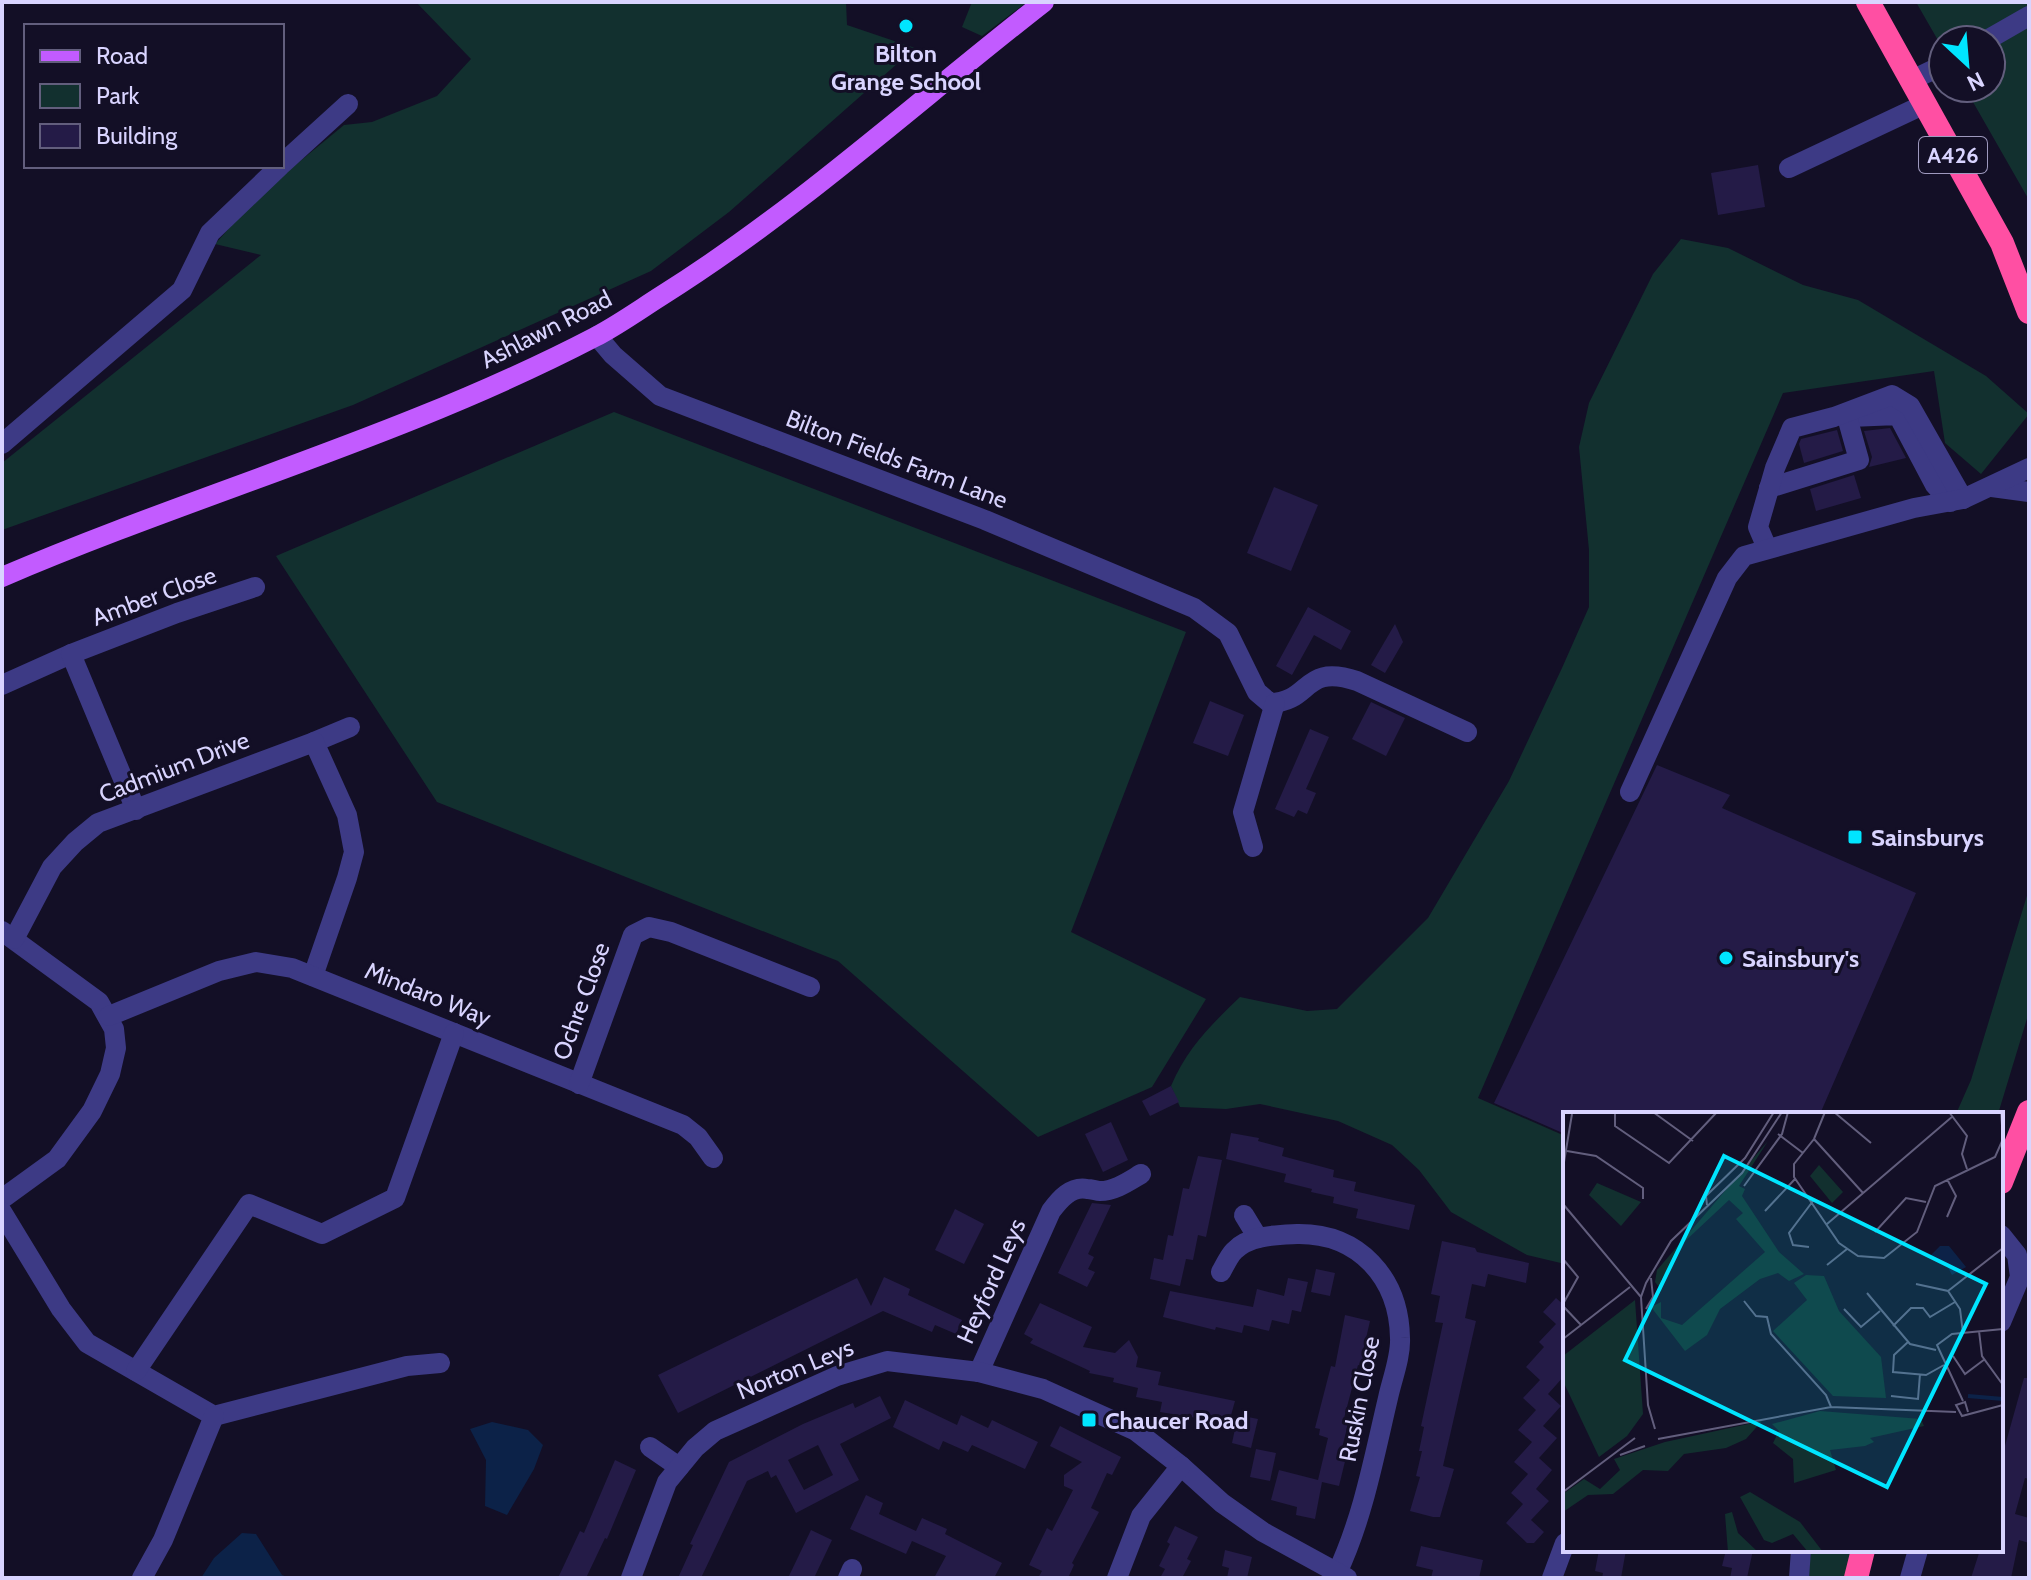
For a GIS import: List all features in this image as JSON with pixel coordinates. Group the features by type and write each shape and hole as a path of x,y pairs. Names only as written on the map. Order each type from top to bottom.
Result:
{"highway":[{"name":"A426","path":"1868,2 2002,243 2029,312"},
{"path":"2003,1177 2029,1112"},
{"path":"1856,1578 1862,1552"}],"main road":[{"name":"Ashlawn Road","path":"2,577 68,549 446,407 597,336 712,264 803,198 1044,2"}],"street":[{"path":"2007,29 2029,16"},
{"path":"1912,80 1927,73"},
{"path":"284,162 348,104"},
{"path":"1789,168 1925,104"},
{"path":"2,444 182,290 210,233 278,168"},
{"name":"Bilton Fields Farm Lane","path":"597,336 613,355 660,396 985,520 1194,608 1228,633 1257,692 1270,703 1275,703"},
{"path":"1767,548 1758,527 1792,428 1840,417 1892,395 1910,406 1957,500"},
{"path":"1769,488 1859,460 1840,417"},
{"path":"1630,792 1727,578 1744,556 1914,508 1957,500 2029,468"},
{"path":"1992,487 2029,492"},
{"name":"Amber Close","path":"2,685 71,654 255,587"},
{"name":"Amber Close","path":"71,654 136,810"},
{"path":"1253,847 1243,812 1275,703 1285,703 1318,677 1339,675 1357,681 1467,732"},
{"name":"Cadmium Drive","path":"8,935 52,867 98,823 350,727"},
{"path":"313,976 354,852 347,815 314,742"},
{"name":"Ochre Close","path":"579,1084 633,935 649,927 671,932 810,987"},
{"path":"2,1199 57,1159 92,1111 110,1074 116,1048 114,1029 99,1002 8,935"},
{"name":"Mindaro Way","path":"109,1016 219,971 256,962 292,968 683,1125 698,1137 713,1158"},
{"path":"136,1371 249,1204 322,1234 395,1198 454,1033"},
{"name":"Heyford Leys","path":"979,1372 1051,1211 1071,1191 1117,1188 1141,1174"},
{"path":"2,1212 61,1309 87,1343 214,1416 407,1366 440,1363"},
{"path":"1221,1272 1235,1250 1258,1238 1244,1215"},
{"name":"Ruskin Close","path":"1258,1238 1303,1234 1328,1236 1355,1248 1375,1264 1391,1296 1398,1322 1401,1341 1367,1490 1342,1576"},
{"path":"2003,1238 2017,1255 2020,1277 2003,1317"},
{"name":"Norton Leys","path":"631,1578 667,1482 695,1448 715,1431 837,1376 887,1361 979,1372 1043,1389 1136,1431 1222,1503 1263,1532 1342,1576"},
{"path":"142,1578 163,1540 214,1416"},
{"path":"650,1447 679,1467"},
{"path":"1117,1578 1141,1516 1181,1466"},
{"path":"1552,1578 1563,1548"},
{"path":"1799,1578 1801,1552"},
{"path":"1910,1578 1917,1552"}],"green space":[{"path":"416,2 846,2 847,25 915,48 729,212 651,271 353,405 2,530 2,463 261,255 215,244 259,195 344,125 372,122 437,96 471,59"},
{"path":"972,2 1027,2 982,36 962,27"},
{"path":"1916,2 2029,2 2029,200 1974,104 2007,104 2007,24 1929,24"},
{"path":"1681,239 1728,248 1803,285 1858,300 1986,376 2029,414 1981,474 1945,443 1934,371 1783,393 1478,1098 1563,1135 1563,1264 1527,1255 1451,1212 1419,1170 1392,1145 1338,1121 1260,1104 1226,1109 1180,1107 1171,1086 1192,1049 1240,997 1307,1011 1337,1009 1428,918 1509,781 1589,607 1589,550 1579,447 1589,403 1653,274"},
{"path":"614,412 1186,632 1071,932 1206,999 1152,1087 1038,1137 838,961 437,802 276,556"},
{"path":"2029,889 2029,1012 1999,1112 1957,1112 1971,1080"},
{"path":"1811,1552 1852,1552 1845,1578 1808,1578"}],"water":[{"path":"492,1422 528,1430 543,1445 534,1469 507,1515 485,1506 486,1460 470,1429"},
{"path":"242,1533 256,1534 282,1575 290,1578 201,1578 214,1558"}],"building":[{"path":"1758,165 1765,207 1718,215 1711,173"},
{"path":"1890,428 1906,458 1869,467 1872,457 1864,431"},
{"path":"1837,430 1843,451 1804,463 1799,444 1801,439"},
{"path":"1854,475 1861,498 1816,511 1810,489"},
{"path":"1274,487 1318,505 1291,571 1247,553"},
{"path":"1308,607 1351,631 1341,650 1314,635 1292,675 1276,666"},
{"path":"1395,624 1403,642 1385,673 1371,665"},
{"path":"1210,701 1244,715 1228,756 1193,743"},
{"path":"1371,702 1405,718 1386,756 1352,739"},
{"path":"1310,729 1329,737 1306,789 1316,793 1307,814 1298,810 1294,817 1275,809"},
{"name":"Sainsbury's","path":"1657,765 1730,795 1722,808 1916,893 1821,1112 1563,1112 1563,1133 1494,1103"},
{"path":"1171,1086 1179,1102 1150,1116 1142,1101"},
{"path":"1111,1122 1128,1160 1103,1172 1085,1134"},
{"path":"1231,1133 1259,1138 1258,1141 1284,1148 1282,1156 1334,1170 1333,1177 1356,1182 1354,1191 1415,1205 1409,1230 1356,1218 1358,1209 1333,1203 1334,1197 1284,1182 1286,1174 1226,1159"},
{"path":"1198,1156 1222,1160 1206,1237 1198,1235 1193,1260 1186,1259 1180,1286 1150,1279 1154,1258 1163,1260 1168,1235 1173,1236 1183,1188 1189,1189"},
{"path":"1092,1203 1111,1205 1088,1254 1094,1257 1088,1269 1095,1272 1087,1287 1058,1273"},
{"path":"955,1209 984,1224 964,1264 935,1250"},
{"path":"1442,1241 1529,1263 1526,1283 1488,1274 1485,1287 1472,1284 1465,1318 1476,1321 1443,1466 1454,1469 1440,1517 1433,1517 1410,1511 1420,1477 1416,1476 1422,1451 1419,1451 1424,1427 1421,1426 1443,1323 1435,1322 1440,1296 1431,1294"},
{"path":"1316,1269 1335,1273 1330,1296 1311,1292"},
{"path":"884,1277 910,1289 908,1295 962,1320 956,1334 935,1325 932,1332 883,1311 678,1413 658,1375 857,1278 871,1306"},
{"path":"1288,1278 1308,1282 1301,1312 1292,1310 1289,1324 1272,1320 1269,1331 1244,1325 1242,1333 1216,1327 1215,1330 1163,1317 1170,1291 1253,1307 1257,1289 1284,1296"},
{"path":"1556,1298 1563,1304 1563,1377 1548,1394 1561,1406 1543,1426 1557,1438 1539,1458 1552,1470 1536,1489 1549,1501 1531,1520 1544,1532 1534,1543 1527,1543 1506,1523 1523,1504 1511,1493 1528,1474 1514,1462 1532,1442 1518,1430 1536,1410 1523,1398 1540,1380 1526,1367 1544,1347 1539,1342 1556,1324 1543,1312"},
{"path":"1040,1303 1092,1327 1083,1347 1115,1353 1129,1340 1138,1357 1136,1367 1161,1372 1158,1385 1235,1401 1228,1426 1160,1412 1162,1402 1136,1397 1138,1388 1113,1382 1114,1378 1089,1373 1030,1343 1033,1339 1024,1334"},
{"path":"1345,1315 1370,1321 1362,1366 1358,1365 1343,1422 1348,1424 1342,1448 1348,1449 1339,1486 1322,1482 1315,1519 1296,1515 1297,1507 1271,1500 1279,1470 1318,1480 1328,1438 1319,1435 1320,1429 1315,1428 1331,1366 1335,1367"},
{"path":"2024,1378 2029,1378 2029,1479 2025,1478 2015,1514 2029,1518 2029,1543 2019,1540 2011,1578 1971,1578 1979,1552 2003,1552 2003,1453"},
{"path":"880,1396 891,1418 840,1444 859,1480 796,1513 776,1475 771,1478 768,1471 747,1481 701,1578 678,1578 693,1545 690,1544 729,1462 803,1424 853,1403 855,1408","holes":["818,1445 833,1475 804,1490 788,1460"]},
{"path":"905,1400 957,1425 961,1415 988,1428 992,1420 1038,1442 1025,1469 972,1445 968,1452 943,1441 939,1450 893,1427"},
{"path":"1238,1415 1258,1419 1251,1448 1232,1443"},
{"path":"1060,1426 1121,1457 1112,1475 1107,1473 1091,1508 1099,1512 1072,1563 1074,1565 1068,1578 1038,1578 1042,1571 1029,1565 1047,1528 1052,1531 1073,1490 1064,1486 1064,1475 1082,1462 1050,1446"},
{"path":"1256,1449 1276,1453 1270,1481 1250,1477"},
{"path":"615,1460 636,1470 607,1539 586,1578 558,1578 580,1531 584,1533"},
{"path":"866,1495 883,1503 879,1514 916,1531 922,1518 947,1529 945,1534 1002,1563 994,1578 934,1578 946,1556 912,1541 906,1554 850,1529"},
{"path":"1175,1526 1198,1537 1182,1578 1160,1578 1165,1569 1159,1566"},
{"path":"811,1530 832,1540 814,1578 788,1578"},
{"path":"1421,1546 1483,1560 1479,1578 1431,1578 1433,1570 1416,1566"},
{"path":"1225,1550 1252,1557 1247,1578 1227,1578 1229,1568 1222,1566"},
{"path":"1599,1552 1626,1552 1621,1578 1602,1578 1603,1573 1595,1571"},
{"path":"1726,1552 1753,1552 1747,1578 1730,1578 1732,1568 1722,1566"}],"place":[{"name":"Bilton Grange School","path":"906,26"},
{"name":"Sainsburys","path":"1855,837"},
{"name":"Sainsbury's","path":"1726,958"},
{"name":"Chaucer Road","path":"1089,1420"}]}
